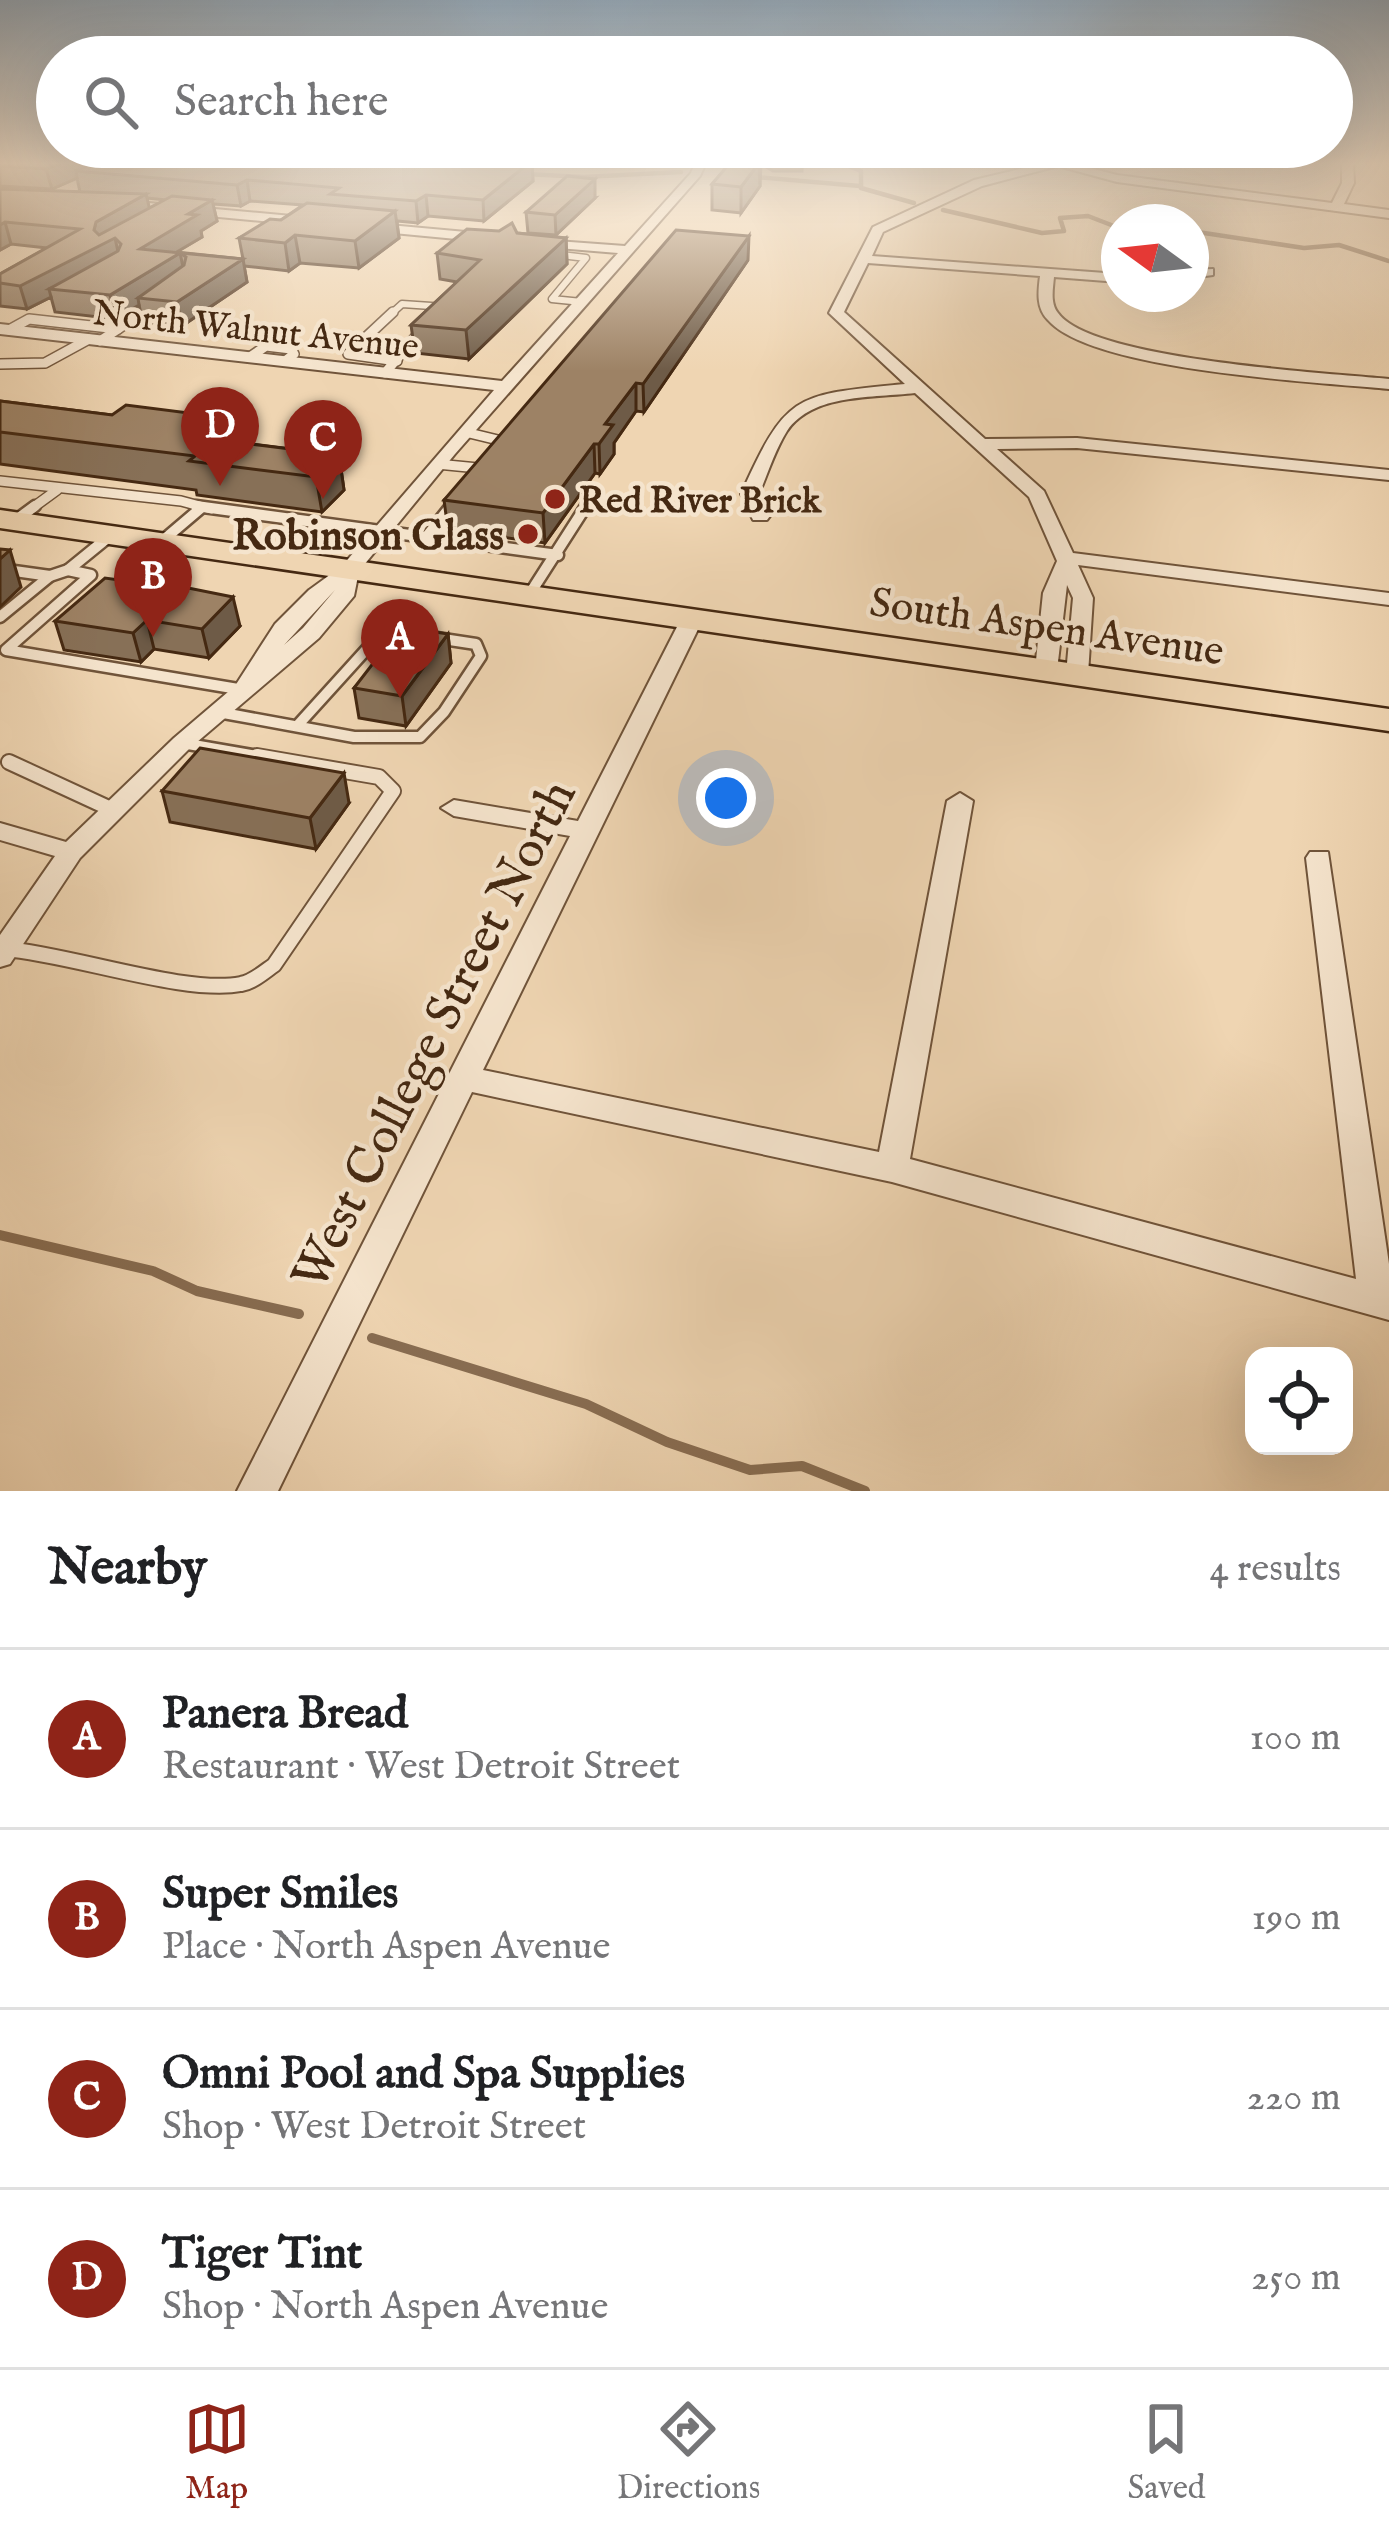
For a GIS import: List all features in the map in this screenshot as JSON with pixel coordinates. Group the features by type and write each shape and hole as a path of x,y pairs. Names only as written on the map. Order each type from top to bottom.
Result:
{"main road":[{"name":"South Aspen Avenue","path":"7,520 1389,720"}],"street":[{"path":"431,233 628,250"},
{"path":"2,953 71,852 182,743 311,633 341,600 349,570 380,531 644,233"},
{"path":"877,233 836,313 1037,495 1083,598 1062,672"},
{"path":"863,260 1101,277"},
{"path":"1046,275 1044,301 1056,324 1127,353 1389,384"},
{"name":"North Walnut Avenue","path":"4,330 285,362 391,367 506,386"},
{"path":"760,516 750,494 778,433 796,412 831,400 916,388"},
{"path":"979,444 1077,442 1389,475"},
{"path":"1068,558 1389,599"},
{"name":"West College Street North","path":"257,1491 692,619"},
{"path":"892,1168 960,801"},
{"path":"454,808 586,831"},
{"path":"5,839 71,852"},
{"path":"463,1078 892,1168 1383,1302 1318,858"}],"lane":[{"path":"531,242 520,251 586,258 552,299 582,302"},
{"path":"579,269 608,272"},
{"path":"0,364 45,363 118,328 168,294"},
{"path":"402,304 446,307 403,347 391,367 348,354 402,304"},
{"path":"4,330 45,311"},
{"path":"29,319 118,328"},
{"path":"427,536 498,440 465,432"},
{"path":"437,464 478,468"},
{"path":"0,481 558,555"},
{"path":"7,520 58,489"},
{"path":"529,596 590,500"},
{"path":"161,542 201,508"},
{"path":"0,617 112,535"},
{"path":"0,569 50,576"},
{"path":"3,651 91,575 68,570"},
{"path":"218,712 297,726 401,743 424,736 481,656 476,644 384,630 297,726"},
{"path":"3,651 244,690"},
{"path":"2,953 68,956 207,986 246,983 274,964 394,791 379,777 182,743"},
{"path":"9,762 113,811"}],"building":[{"path":"74,233 168,233 140,249 243,259 177,302 138,298 184,265 186,257 180,253 110,295 49,289 118,251 121,244 115,238 20,286 0,283 0,274"},
{"path":"248,233 366,233 355,241 295,235 285,243 239,238"},
{"path":"463,233 566,238 466,330 411,325 480,260 437,253"},
{"path":"674,233 749,236 643,384 636,383 605,424 613,425 599,444 594,444 543,513 444,500"},
{"path":"0,401 112,415 126,405 236,419 211,439 339,455 316,477 189,461 195,456 0,432"},
{"path":"132,575 233,597 202,629 147,620 133,633 55,621 105,578 126,581"},
{"path":"410,628 448,634 402,696 354,688 388,644 397,645"},
{"path":"200,748 344,773 310,818 162,791"}],"waterway":[{"path":"1040,233 1047,233"},
{"path":"1209,234 1304,248 1339,245 1389,261"},
{"path":"0,1235 153,1271 197,1291 299,1314"},
{"path":"372,1338 586,1404 667,1442 750,1470 802,1466 865,1491"}],"place":[{"name":"Tiger Tint","path":"220,486"},
{"name":"Omni Pool and Spa Supplies","path":"323,499"},
{"name":"Red River Brick","path":"555,499"},
{"name":"Robinson Glass","path":"528,534"},
{"name":"Super Smiles","path":"153,637"},
{"name":"Panera Bread","path":"400,698"}]}
